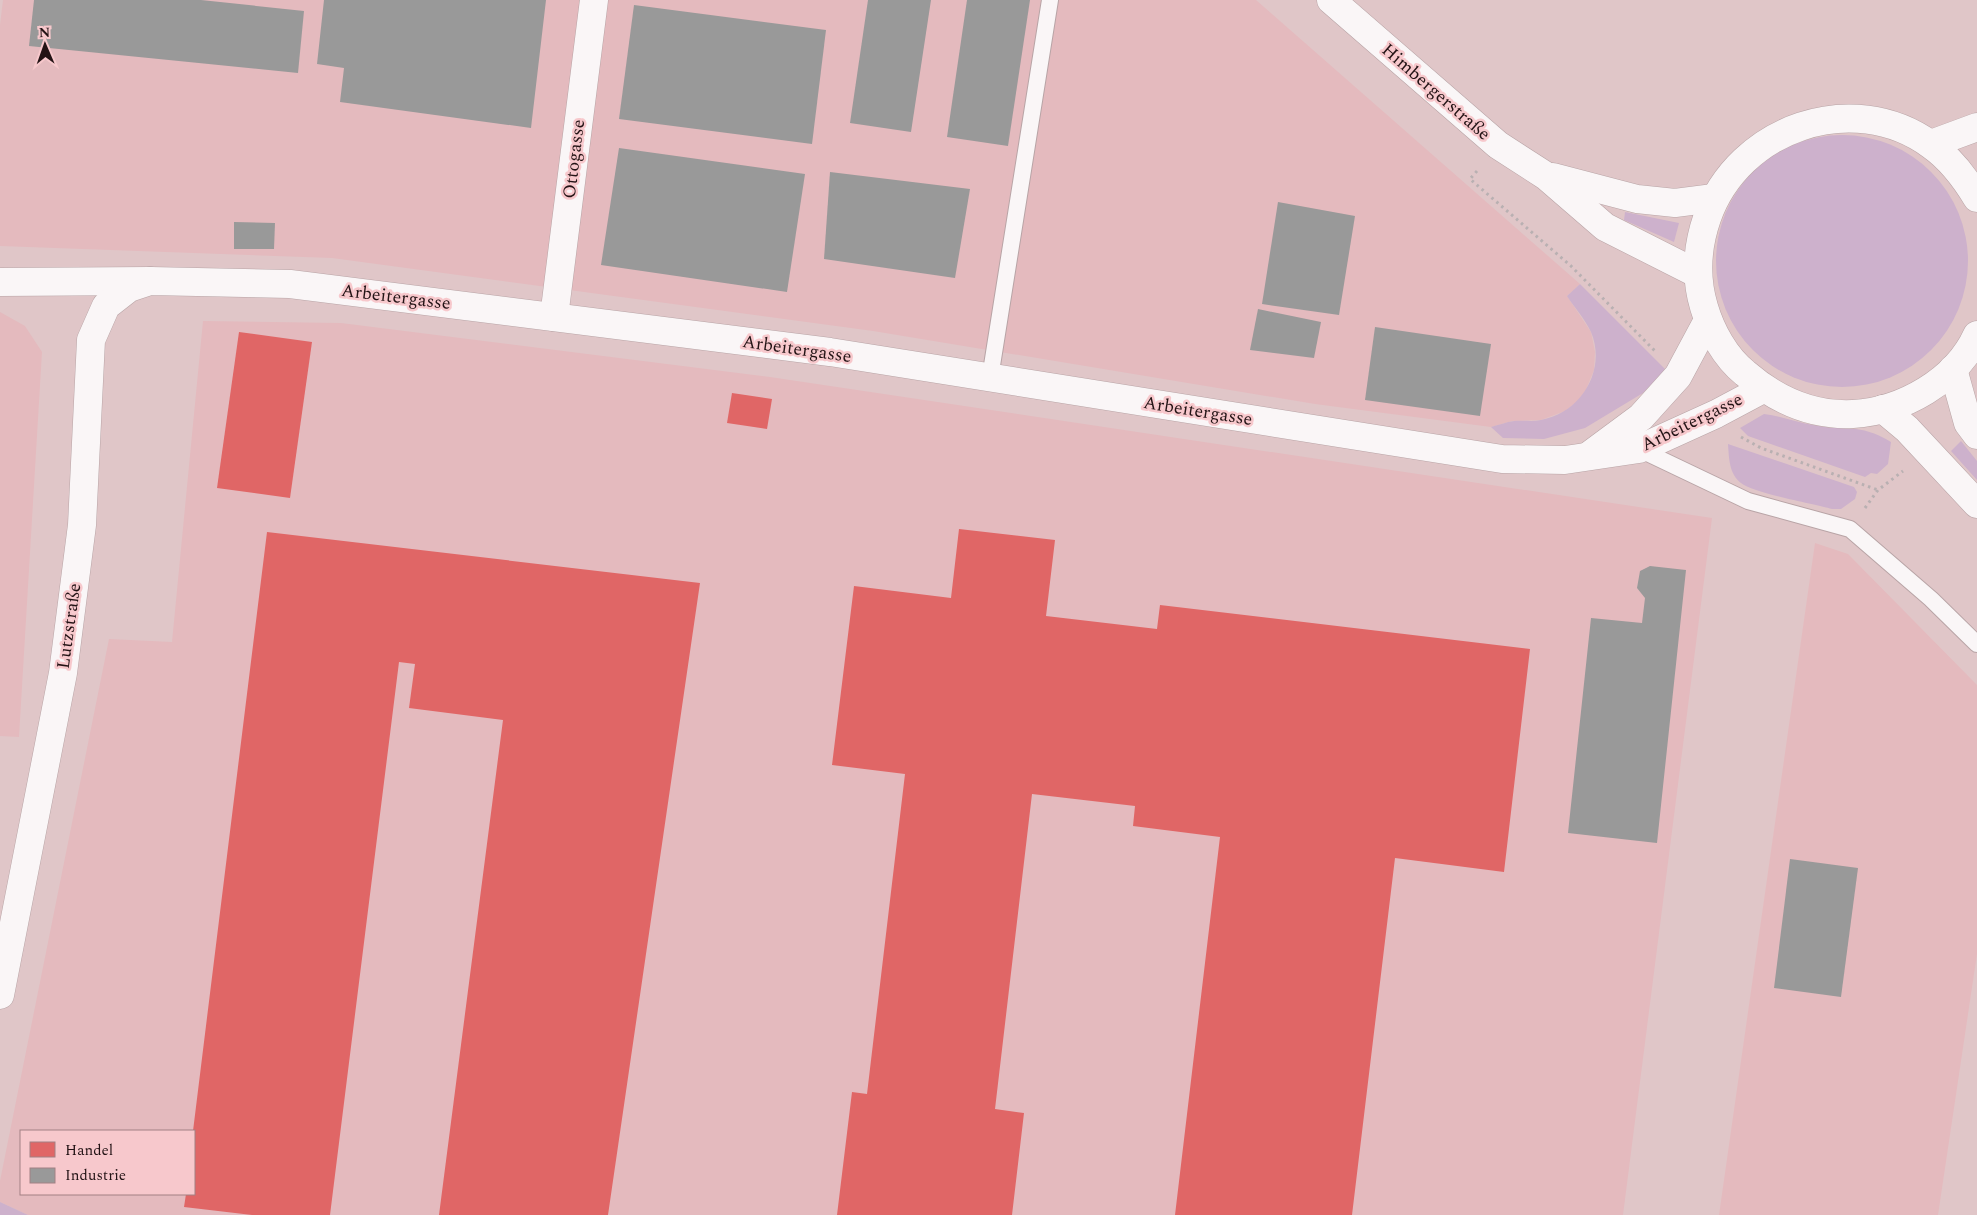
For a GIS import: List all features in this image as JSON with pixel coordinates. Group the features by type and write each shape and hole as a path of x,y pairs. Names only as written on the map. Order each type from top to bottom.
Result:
{"main road":[{"name":"Ottogasse","path":"554,317 594,0"},
{"name":"Himbergerstraße","path":"1331,0 1498,145 1546,176 1605,227 1698,274"},
{"path":"1977,198 1963,174 1931,144 1893,126 1852,118 1810,122 1771,138 1738,164 1714,198 1700,238 1698,274 1701,297 1708,320 1720,345 1738,368 1763,389 1791,404 1821,412 1852,414 1883,409 1920,395 1953,369 1977,335"},
{"path":"1931,144 1977,127"},
{"name":"Himbergerstraße","path":"1546,176 1637,199 1675,203 1714,198"},
{"name":"Arbeitergasse","path":"0,282 150,281 290,284 830,352 1502,459 1566,460 1639,449 1716,414 1763,389"},
{"name":"Lutzstraße","path":"0,995 63,673 82,525 91,340 106,306 128,288 150,281"},
{"name":"Arbeitergasse","path":"1590,455 1641,417 1678,376 1708,320"},
{"path":"1953,369 1968,423 1977,435"},
{"path":"1883,409 1907,429 1977,504"}],"lane":[{"path":"990,378 1050,0"},
{"path":"1639,449 1748,501 1850,529 1931,599 1977,644"}],"path":[{"path":"1481,166 1470,179 1571,266 1658,354"},
{"path":"1742,438 1761,448 1878,490"}],"shaded area":[{"path":"3,0 1256,0 1580,284 1567,296 1591,332 1595,352 1594,370 1583,397 1565,411 1541,420 1512,421 1491,427 1315,404 873,331 332,258 0,246 0,25"},
{"path":"1842,135 1867,138 1890,145 1912,156 1931,172 1947,191 1958,213 1965,236 1968,261 1965,286 1958,309 1947,331 1931,350 1912,366 1890,377 1867,384 1842,387 1817,384 1794,377 1772,366 1753,350 1737,331 1726,309 1719,286 1716,261 1719,236 1726,213 1737,191 1753,172 1772,156 1794,145 1817,138"},
{"path":"1625,212 1679,223 1674,242 1624,220"},
{"path":"1580,284 1666,370 1643,393 1585,428 1544,439 1503,438 1491,427 1511,421 1538,421 1555,416 1568,409 1587,388 1593,375 1596,361 1595,346 1589,327 1567,296"},
{"path":"0,312 25,326 42,352 19,737 0,736"},
{"path":"203,321 341,323 770,377 1712,518 1623,1215 28,1215 0,1202 0,1181 109,639 172,642"},
{"path":"1764,414 1824,427 1860,430 1879,436 1891,442 1888,464 1877,474 1871,473 1865,477 1748,436 1740,428"},
{"path":"1961,441 1977,461 1977,480 1951,451"},
{"path":"1728,444 1854,487 1857,492 1855,499 1841,509 1832,509 1748,487 1741,483 1734,475 1729,460"},
{"path":"1815,543 1848,554 1977,685 1977,954 1938,1215 1719,1215"},
{"path":"0,1202 28,1215 0,1215"}],"building: Handel":[{"path":"239,332 312,342 290,498 217,488"},
{"path":"732,393 772,399 767,429 727,423"},
{"path":"959,529 1055,540 1046,616 1157,629 1160,605 1530,649 1504,872 1395,858 1352,1215 1175,1215 1220,837 1133,826 1135,806 1032,794 995,1109 1024,1113 1012,1215 837,1215 852,1092 867,1094 905,774 832,765 854,586 951,598"},
{"path":"267,532 700,583 608,1215 439,1215 503,720 409,708 415,664 399,662 330,1215 252,1215 184,1207 186,1195 195,1195 195,1130 193,1130"}],"building: Industrie":[{"path":"34,0 201,0 304,11 298,73 29,46"},
{"path":"324,0 546,0 531,128 340,102 344,68 317,64"},
{"path":"868,0 931,0 911,132 850,123"},
{"path":"967,0 1030,0 1008,146 947,137"},
{"path":"634,5 826,30 812,144 619,119"},
{"path":"619,148 805,174 787,292 601,265"},
{"path":"830,172 970,189 955,278 824,259"},
{"path":"1278,202 1355,216 1339,315 1262,304"},
{"path":"234,222 275,223 274,249 234,249"},
{"path":"1258,309 1321,322 1314,358 1250,350"},
{"path":"1375,327 1491,344 1480,416 1365,400"},
{"path":"1650,566 1686,570 1657,843 1568,833 1591,618 1642,623 1645,598 1637,588 1640,571"},
{"path":"1790,859 1858,868 1841,997 1774,988"}]}
